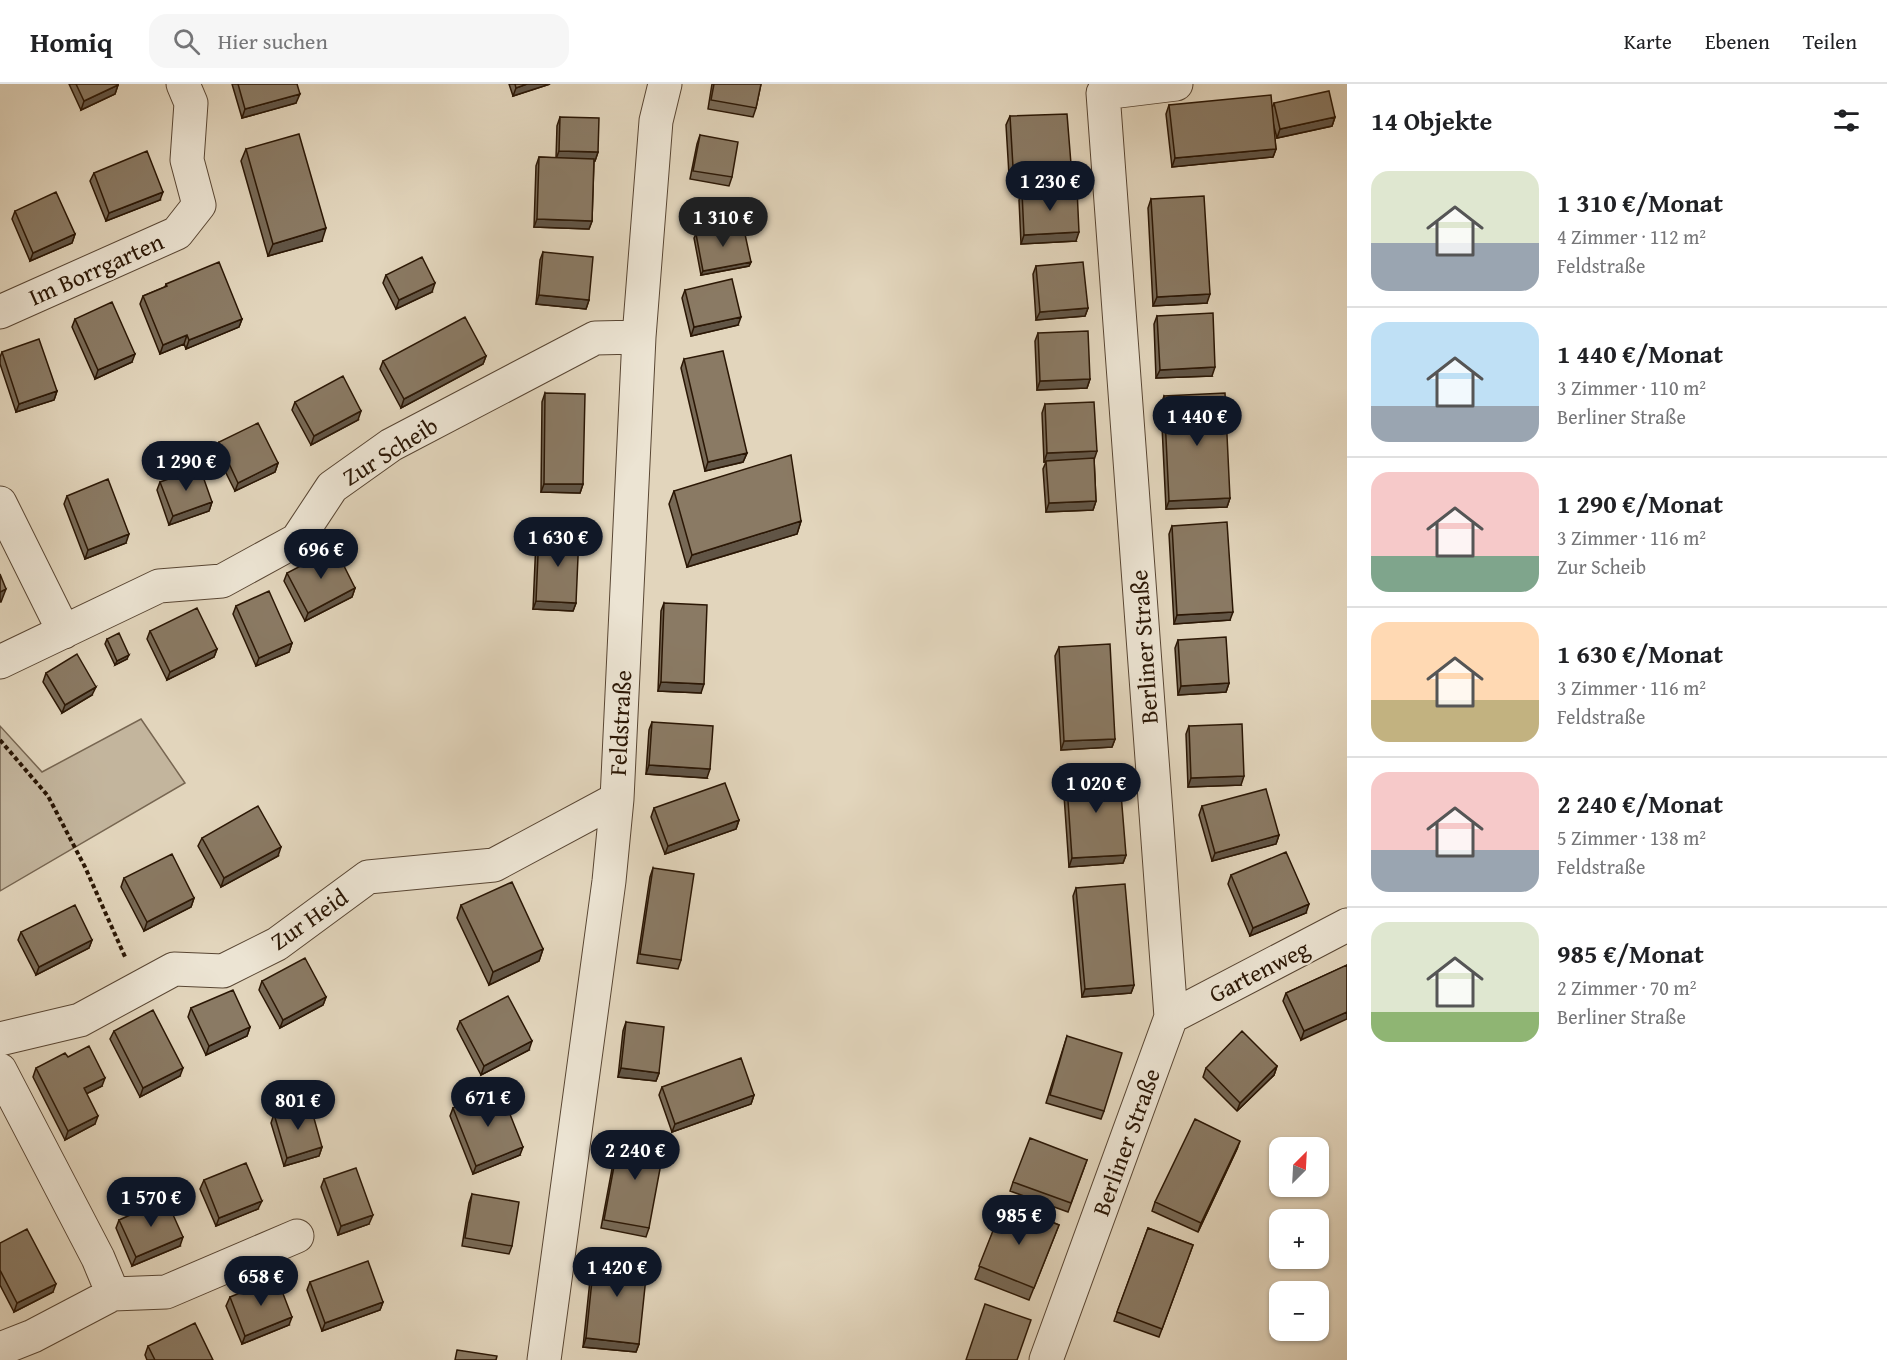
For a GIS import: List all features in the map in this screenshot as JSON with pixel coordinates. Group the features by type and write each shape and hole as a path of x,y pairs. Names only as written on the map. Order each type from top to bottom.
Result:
{"street":[{"name":"Im Borrgarten","path":"0,312 177,233 199,205 187,160 191,103 183,84"},
{"name":"Feldstraße","path":"544,1360 609,881 617,799 639,337 656,121 665,84"},
{"name":"Berliner Straße","path":"1046,1360 1171,1017 1103,93 1176,84"},
{"name":"Zur Scheib","path":"0,662 159,586 222,581 297,540 332,487 391,445 595,338 639,337"},
{"path":"0,502 64,632"},
{"name":"Zur Heid","path":"0,1039 81,1020 174,969 223,971 277,944 368,877 494,865 617,799"},
{"name":"Gartenweg","path":"1171,1017 1347,925"},
{"path":"0,1070 98,1258 113,1294"},
{"path":"0,1349 33,1336 113,1294 166,1292 297,1236"}],"path":[{"path":"0,740 48,796 85,867 118,944 140,987"}],"shaded area":[{"path":"141,719 185,783 0,891 0,726 42,772"}],"building":[{"path":"76,84 118,84 118,85 84,101"},
{"path":"238,84 297,84 300,94 245,109"},
{"path":"515,84 527,84 516,88"},
{"path":"714,84 761,84 756,108 711,100"},
{"path":"1329,91 1335,117 1280,129 1274,103"},
{"path":"1271,95 1276,149 1175,158 1169,105"},
{"path":"1067,114 1071,164 1013,167 1010,116"},
{"path":"560,117 599,118 598,152 559,151"},
{"path":"299,134 326,228 273,244 246,149"},
{"path":"700,135 738,142 732,177 693,171"},
{"path":"147,151 163,192 109,213 94,173"},
{"path":"539,157 594,159 592,221 537,219"},
{"path":"1077,189 1079,232 1024,235 1022,192"},
{"path":"56,192 75,234 33,253 15,211"},
{"path":"1204,196 1210,294 1157,297 1151,199"},
{"path":"743,225 751,262 703,271 696,234"},
{"path":"543,252 593,257 589,300 539,295"},
{"path":"422,257 435,283 399,300 386,275"},
{"path":"219,262 242,319 189,340 187,335 163,345 143,296"},
{"path":"1083,262 1088,308 1040,312 1036,266"},
{"path":"732,279 741,317 694,327 685,290"},
{"path":"112,302 135,354 98,370 75,319"},
{"path":"1213,313 1215,367 1160,370 1157,316"},
{"path":"465,317 486,356 404,399 383,361"},
{"path":"1088,331 1090,379 1040,381 1038,333"},
{"path":"39,339 57,391 19,404 2,352"},
{"path":"723,351 747,453 708,462 684,359"},
{"path":"343,376 361,411 314,436 295,402"},
{"path":"545,393 585,394 583,484 544,484"},
{"path":"1225,393 1230,498 1169,501 1164,396"},
{"path":"1094,402 1097,451 1047,453 1045,404"},
{"path":"258,423 278,463 238,483 219,442"},
{"path":"791,455 801,521 692,555 674,491"},
{"path":"1094,458 1096,501 1049,503 1046,461"},
{"path":"200,468 212,502 173,516 160,482"},
{"path":"108,479 129,534 88,550 67,496"},
{"path":"1227,522 1233,612 1177,615 1172,526"},
{"path":"539,532 579,534 576,603 536,601"},
{"path":"335,548 355,588 308,613 287,573"},
{"path":"0,574 6,589 0,592"},
{"path":"269,591 292,643 259,658 236,606"},
{"path":"664,603 707,605 704,684 661,682"},
{"path":"197,608 217,649 170,672 150,631"},
{"path":"119,633 129,655 117,661 107,639"},
{"path":"1226,637 1229,683 1181,686 1178,640"},
{"path":"1110,644 1115,739 1064,741 1059,647"},
{"path":"77,654 96,687 65,705 46,673"},
{"path":"652,722 713,726 710,769 649,765"},
{"path":"1242,724 1244,776 1191,778 1189,726"},
{"path":"1119,769 1126,855 1072,858 1066,772"},
{"path":"725,783 739,820 668,846 654,808"},
{"path":"1266,789 1279,835 1215,853 1202,806"},
{"path":"258,806 281,847 224,878 202,838"},
{"path":"1286,852 1309,904 1253,928 1231,875"},
{"path":"172,854 194,898 147,922 124,878"},
{"path":"653,868 694,874 681,960 640,954"},
{"path":"512,882 543,949 493,972 461,905"},
{"path":"1125,884 1134,985 1085,989 1076,888"},
{"path":"75,905 92,940 39,967 21,932"},
{"path":"305,958 326,997 283,1020 262,981"},
{"path":"1347,965 1347,1012 1304,1031 1286,993"},
{"path":"233,990 250,1027 209,1046 191,1008"},
{"path":"508,996 532,1041 484,1066 460,1021"},
{"path":"153,1010 183,1068 143,1088 114,1031"},
{"path":"626,1022 664,1027 659,1073 621,1068"},
{"path":"1242,1031 1277,1066 1240,1103 1206,1068"},
{"path":"1067,1036 1122,1053 1104,1111 1050,1095"},
{"path":"89,1046 105,1078 84,1088 98,1116 68,1131 36,1068 65,1053 68,1057"},
{"path":"741,1058 754,1095 675,1124 662,1087"},
{"path":"500,1089 523,1147 476,1166 453,1108"},
{"path":"310,1104 322,1147 287,1158 274,1114"},
{"path":"1195,1119 1240,1141 1201,1223 1155,1202"},
{"path":"620,1134 665,1142 649,1228 604,1220"},
{"path":"1030,1138 1087,1160 1071,1203 1013,1182"},
{"path":"246,1163 262,1201 219,1218 204,1180"},
{"path":"356,1168 373,1215 341,1226 324,1179"},
{"path":"472,1194 519,1202 512,1246 465,1238"},
{"path":"166,1199 183,1237 136,1257 119,1220"},
{"path":"1004,1203 1059,1225 1034,1288 979,1266"},
{"path":"1148,1228 1193,1245 1162,1329 1117,1312"},
{"path":"27,1229 56,1284 17,1303 0,1270 0,1243"},
{"path":"595,1252 648,1258 639,1344 586,1338"},
{"path":"368,1261 383,1302 325,1323 310,1282"},
{"path":"277,1278 292,1317 245,1336 230,1297"},
{"path":"985,1304 1031,1320 1017,1360 966,1360"},
{"path":"195,1323 213,1360 155,1360 148,1346"},
{"path":"457,1350 497,1356 496,1360 455,1360"}]}
